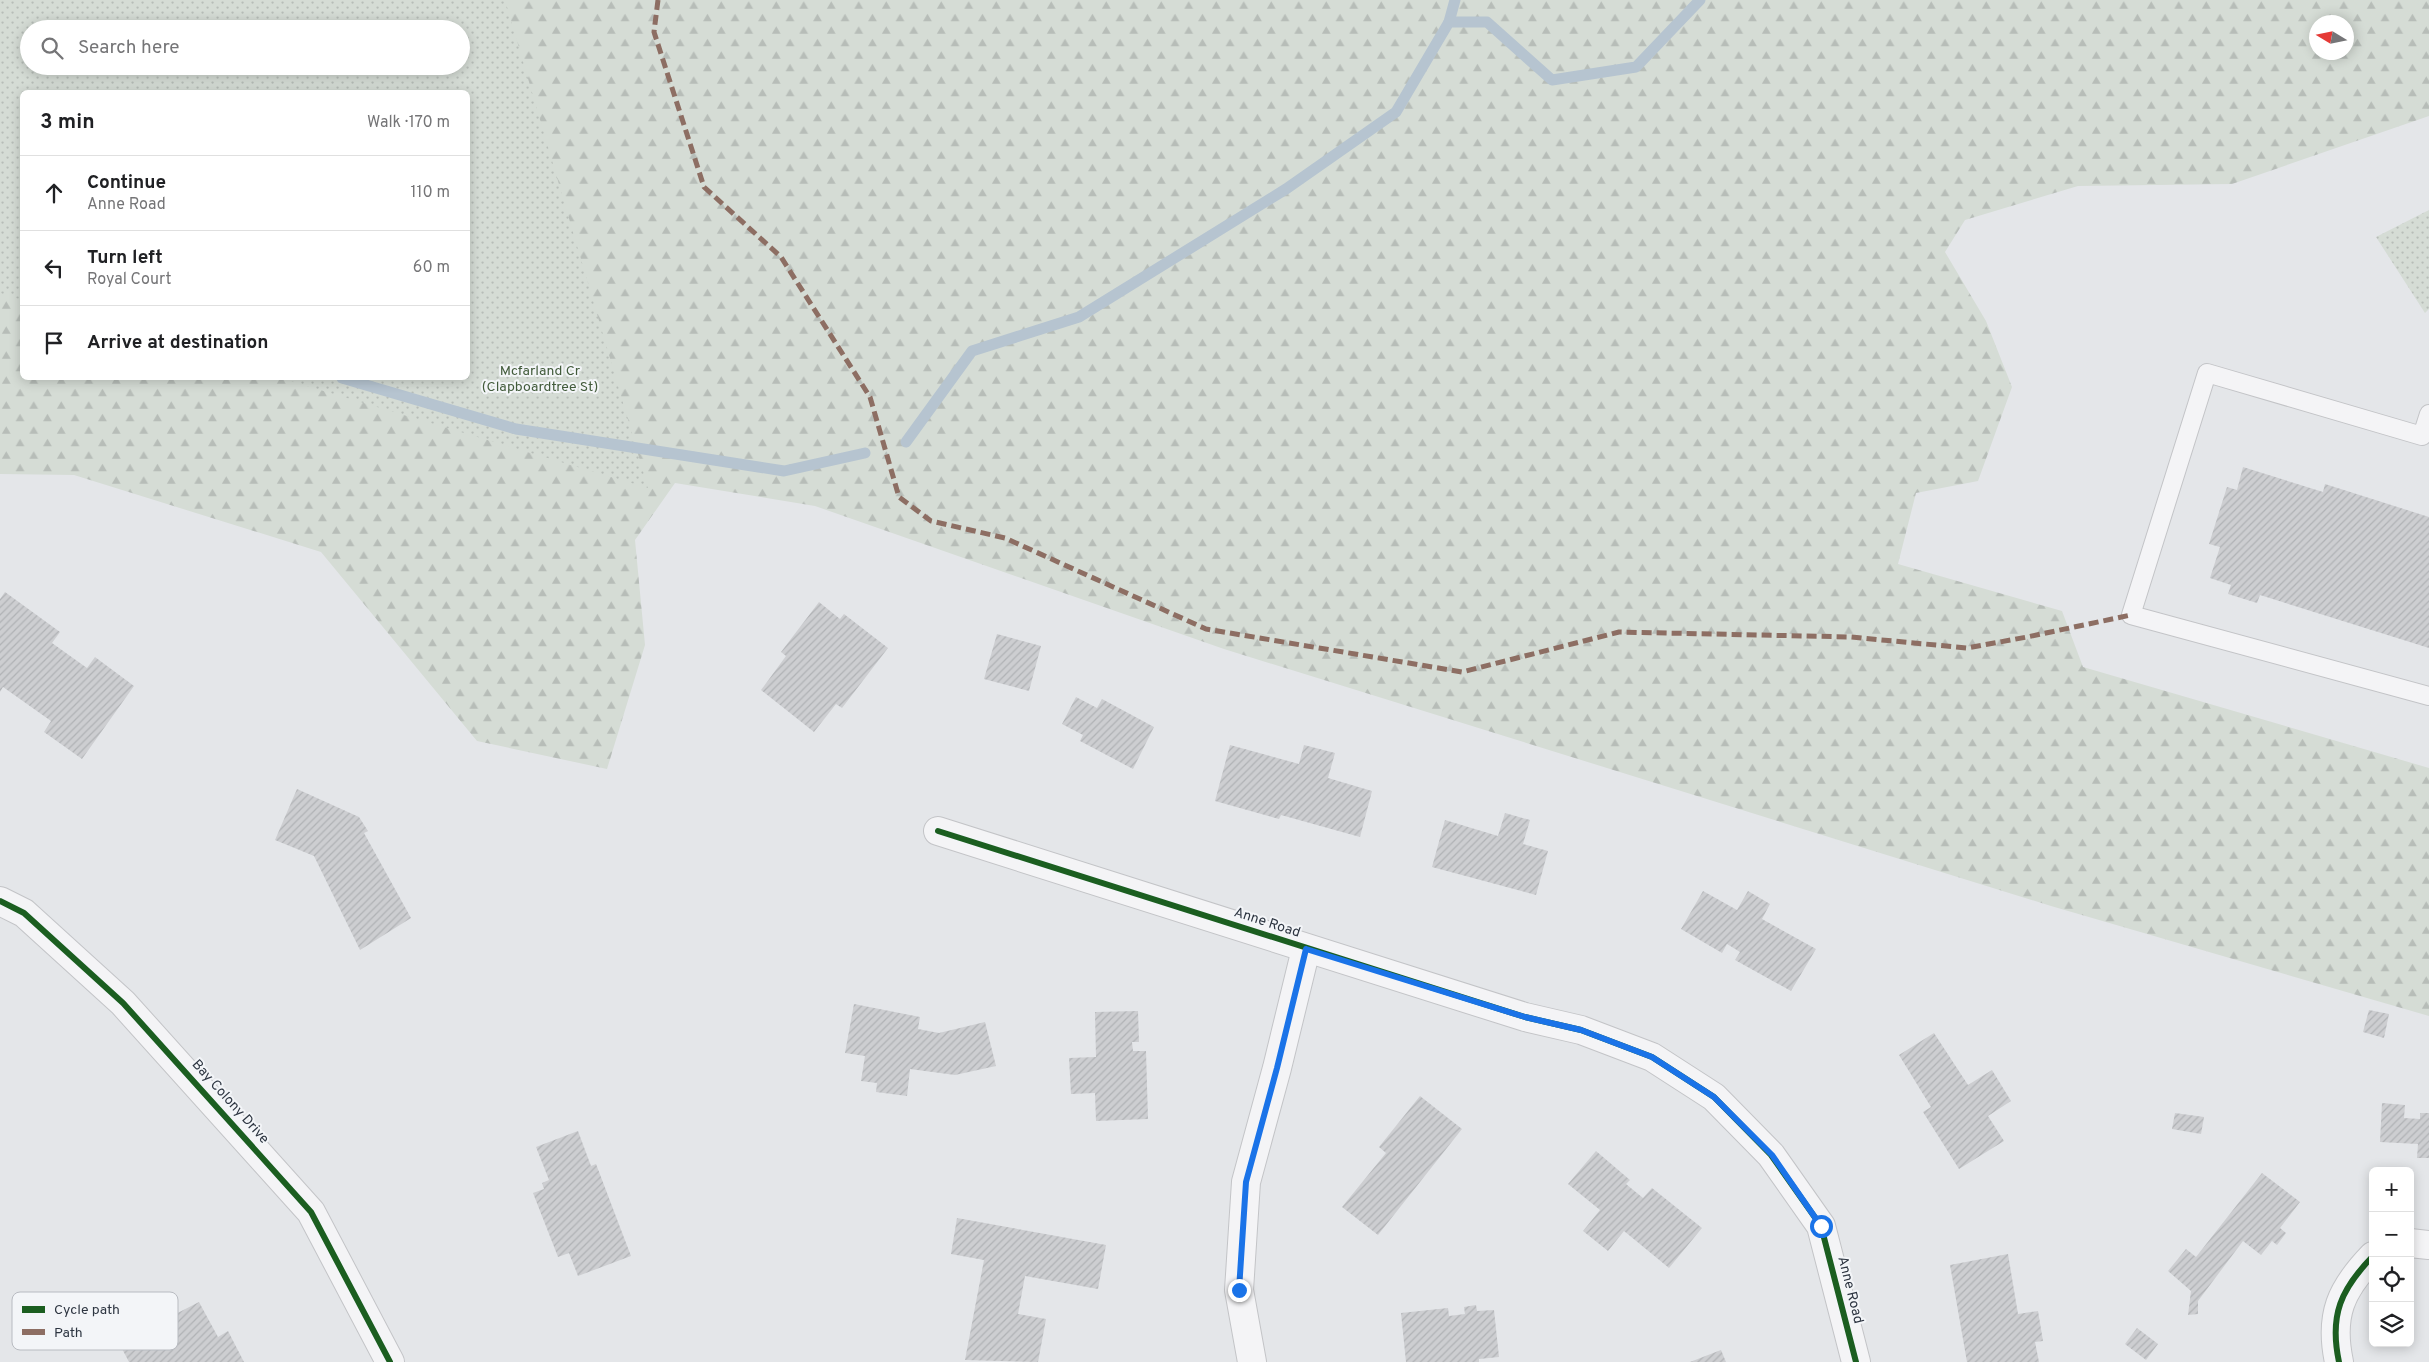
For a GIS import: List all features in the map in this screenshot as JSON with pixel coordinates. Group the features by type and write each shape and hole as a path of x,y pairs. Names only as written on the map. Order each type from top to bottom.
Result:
{"street":[{"name":"Anne Road","path":"938,831 1525,1017 1581,1030 1652,1057 1714,1097 1772,1155 1821,1226 1856,1362"},
{"name":"Bay Colony Drive","path":"0,901 24,914 123,1002 311,1212 390,1362"},
{"path":"1252,1362 1239,1290 1246,1182 1277,1068 1306,949"},
{"path":"2414,1243 2429,1245"},
{"path":"2339,1362 2336,1345 2338,1307 2353,1276 2372,1257"}],"lane":[{"path":"2429,414 2426,437 2208,373 2131,614 2429,696"}],"green space":[{"path":"0,0 2429,0 2429,116 2232,184 2078,186 1965,220 1945,252 1986,321 2012,387 1978,481 1916,493 1898,564 2062,611 2083,667 2429,768 2429,1016 2051,906 1224,649 815,506 675,483 635,540 645,645 607,769 477,741 321,552 74,475 0,474"},
{"name":"Mcfarland Cr (Clapboardtree St)","path":"0,0 505,0 648,488 287,380 470,380 470,90 20,90 20,299 0,293"},
{"path":"2429,210 2429,309 2425,313 2376,237"}],"building":[{"path":"2243,467 2323,492 2325,484 2429,517 2429,648 2260,595 2257,603 2228,594 2231,585 2210,578 2220,547 2209,544 2227,487 2237,490"},
{"path":"5,592 60,632 52,643 87,668 95,657 134,686 82,759 44,732 51,721 3,687 0,692 0,599"},
{"path":"819,602 840,619 844,614 888,648 842,708 836,704 814,732 761,690 786,656 781,652"},
{"path":"997,634 1041,646 1029,691 984,679"},
{"path":"1076,697 1097,708 1102,699 1154,727 1133,769 1080,741 1083,735 1062,724"},
{"path":"1230,745 1299,764 1304,745 1335,753 1328,778 1372,791 1360,837 1281,815 1279,819 1215,801"},
{"path":"297,789 359,817 368,831 364,833 411,918 360,950 314,856 275,840"},
{"path":"1505,813 1530,820 1523,844 1548,851 1536,895 1432,867 1445,820 1498,836"},
{"path":"1703,891 1737,910 1748,891 1770,904 1762,919 1816,949 1791,991 1735,960 1740,952 1727,944 1722,953 1681,929"},
{"path":"854,1004 920,1017 918,1029 939,1033 985,1022 996,1066 955,1075 910,1069 907,1096 876,1092 877,1083 861,1081 865,1056 845,1053"},
{"path":"2369,1010 2389,1014 2384,1038 2363,1032"},
{"path":"1138,1011 1139,1042 1132,1042 1133,1051 1146,1051 1148,1119 1096,1121 1095,1093 1071,1094 1069,1058 1096,1057 1095,1012"},
{"path":"1934,1033 1968,1085 1992,1070 2011,1101 1988,1116 2004,1141 1959,1169 1923,1112 1931,1107 1899,1055"},
{"path":"1420,1096 1462,1129 1378,1235 1342,1207 1386,1153 1379,1147"},
{"path":"2382,1103 2405,1105 2404,1118 2420,1119 2420,1113 2429,1113 2429,1158 2417,1158 2418,1144 2380,1142"},
{"path":"2175,1113 2204,1117 2201,1134 2172,1129"},
{"path":"578,1131 591,1166 596,1164 631,1256 578,1276 569,1253 558,1257 533,1193 544,1189 542,1183 549,1180 536,1147"},
{"path":"1596,1151 1630,1180 1626,1184 1643,1198 1652,1188 1702,1228 1669,1268 1624,1231 1608,1251 1583,1231 1600,1210 1568,1184"},
{"path":"2262,1173 2300,1202 2280,1228 2286,1233 2277,1245 2272,1241 2261,1255 2243,1241 2198,1301 2198,1314 2188,1315 2191,1291 2168,1271 2186,1249 2196,1257"},
{"path":"957,1218 1106,1245 1098,1289 1025,1276 1018,1314 1046,1319 1038,1362 965,1360 984,1260 951,1254"},
{"path":"2008,1254 2018,1314 2038,1311 2043,1341 2035,1342 2039,1362 1967,1362 1950,1265"},
{"path":"199,1302 218,1337 228,1331 244,1362 129,1362 123,1350 178,1350 178,1313"},
{"path":"1476,1305 1477,1311 1494,1310 1499,1357 1479,1359 1479,1362 1406,1362 1401,1313 1448,1308 1449,1316 1465,1314 1464,1307"},
{"path":"2137,1328 2158,1344 2146,1360 2125,1344"},
{"path":"1721,1350 1726,1362 1690,1362"}],"waterway":[{"path":"1449,22 1455,0"},
{"path":"906,442 972,351 1079,317 1286,189 1396,112 1449,22 1487,22 1552,80 1636,67 1700,0"},
{"path":"349,380 516,429 784,471 865,453"}],"marked path":[{"path":"658,0 654,32 704,187 781,257 870,397 899,497 931,521 1005,538 1206,629 1462,672 1619,632 1851,637 1967,648 2131,615"}],"cycle path":[{"path":"938,831 1525,1017 1581,1030 1652,1057 1714,1097 1771,1155 1821,1226 1856,1362"},
{"path":"0,901 24,913 123,1003 311,1212 390,1362"},
{"path":"2339,1362 2336,1330 2340,1304 2353,1280 2372,1257"}],"route":[{"path":"1239,1290 1246,1182 1277,1068 1306,949 1525,1017 1581,1030 1652,1057 1714,1097 1772,1155 1821,1226"}]}
